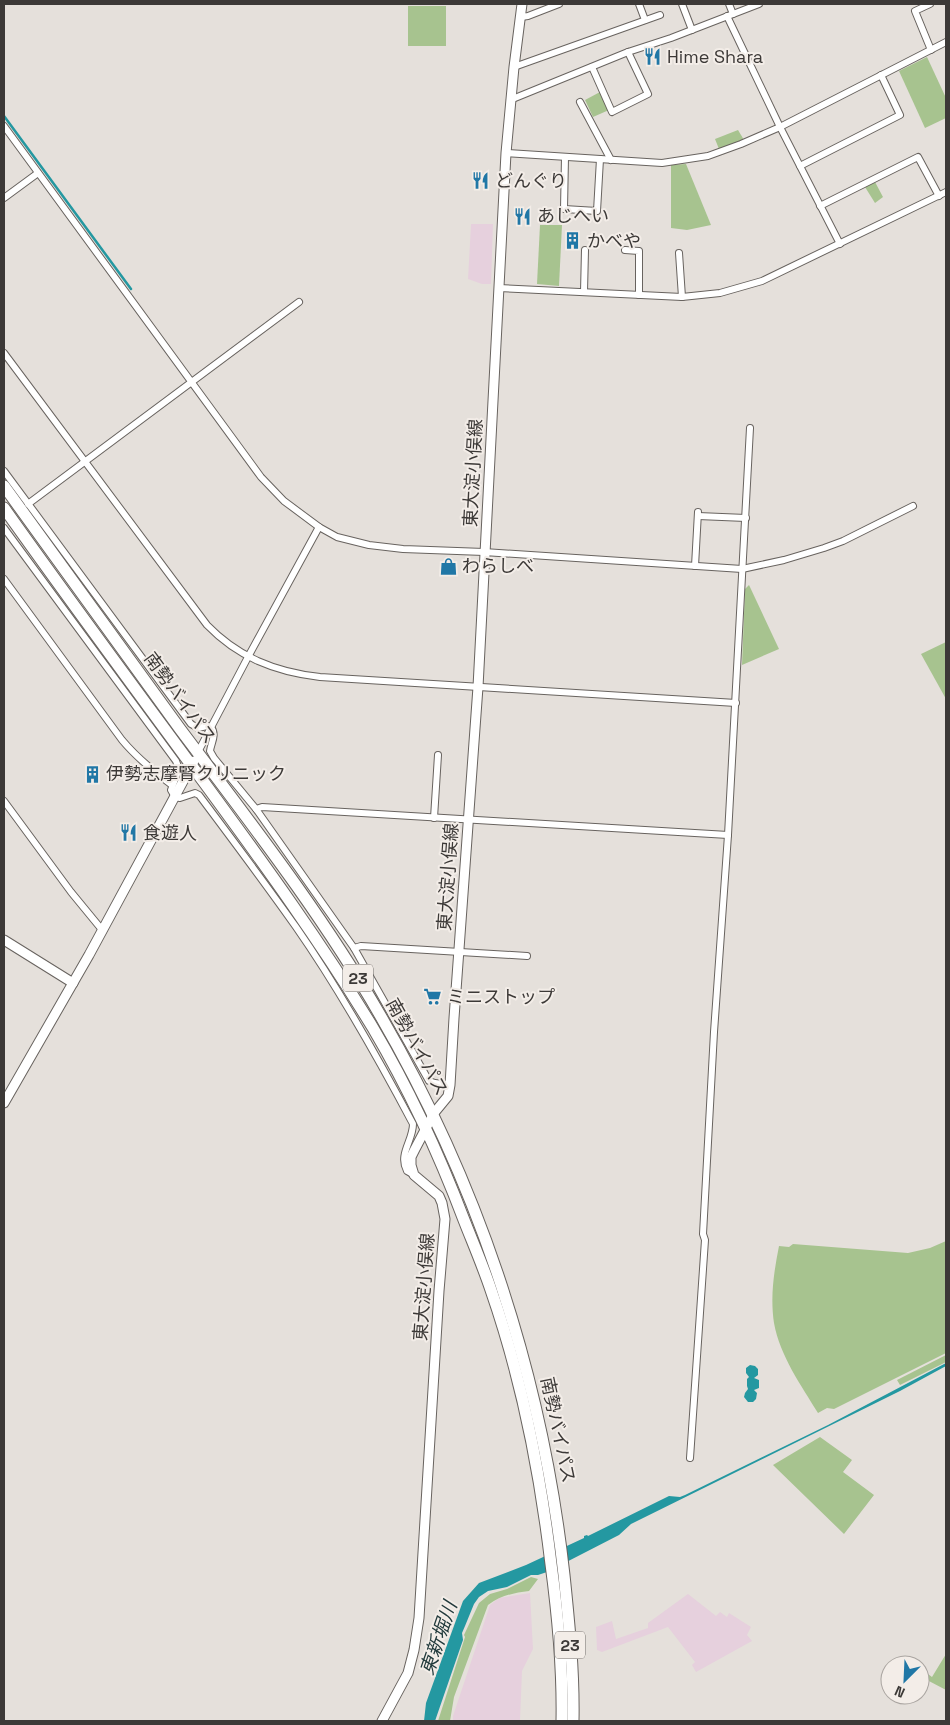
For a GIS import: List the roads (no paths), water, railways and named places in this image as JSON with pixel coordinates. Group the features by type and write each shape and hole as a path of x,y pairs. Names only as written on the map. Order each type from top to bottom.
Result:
{"highway":[{"name":"南勢バイパス","path":"4,486 306,899 356,975 434,1113 475,1208 509,1307 538,1413 555,1501 561,1545 557,1610 562,1721"},
{"name":"南勢バイパス","path":"4,508 298,914 374,1030 426,1128 491,1287 505,1331 535,1455 550,1550 568,1607 573,1721"}],"main road":[{"name":"東大淀小俣線","path":"382,1721 408,1673 419,1618 445,1219 439,1196 414,1175 411,1157 434,1113 448,1096 450,1085 478,687 506,153 510,100 522,4"},
{"path":"4,1103 103,930 198,752"},
{"path":"4,940 73,983"}],"street":[{"path":"521,17 559,4"},
{"path":"639,4 645,20"},
{"path":"682,4 692,30"},
{"path":"729,4 730,15 780,127 840,244"},
{"path":"510,100 628,52 759,4"},
{"path":"930,4 915,11 931,50"},
{"path":"514,67 660,15"},
{"path":"506,153 662,163 708,156 780,127 946,42"},
{"path":"592,66 612,112 648,94 628,52"},
{"path":"800,166 900,114 880,75"},
{"path":"580,102 611,160"},
{"path":"4,126 261,477 284,501 319,527 337,537 369,545 403,549 484,552 742,569 784,560 824,548 843,541 914,506"},
{"path":"566,157 564,209 597,211 600,160"},
{"path":"820,206 918,157 939,196"},
{"path":"4,198 38,173"},
{"path":"498,288 682,297 720,294 762,281 946,192"},
{"path":"584,292 585,250"},
{"path":"625,250 639,251 639,295"},
{"path":"679,253 682,297"},
{"path":"28,504 299,302"},
{"path":"4,353 206,625 229,646 248,657 296,674 736,703"},
{"path":"690,1458 705,1240 714,1032 736,703 750,428"},
{"path":"4,471 191,724 198,728 207,726 214,731 210,751 214,758 256,809 354,948 429,1080 435,1084 450,1085"},
{"path":"695,566 698,514 746,518"},
{"path":"198,752 319,527"},
{"path":"4,528 176,761 179,769 171,790 175,797 180,798 195,793 199,795 297,927 322,966 372,1048 413,1124 413,1131 407,1144 404,1160 407,1171 414,1175"},
{"path":"4,579 134,755 149,769 172,785"},
{"path":"434,818 438,755"},
{"path":"4,801 71,892 103,930"},
{"path":"256,809 262,807 728,835"},
{"path":"354,948 361,946 528,956"}],"water":[{"path":"946,1363 946,1366 900,1391 631,1524 619,1535 547,1572 531,1575 507,1587 488,1591 479,1597 474,1604 462,1633 463,1640 435,1721 424,1721 426,1703 463,1601 479,1583 526,1565 669,1496 680,1497 685,1495 828,1425"},
{"path":"750,1365 758,1369 758,1375 754,1378 759,1380 759,1388 754,1390 757,1393 756,1399 753,1402 748,1402 744,1397 748,1389 747,1379 749,1377 746,1373 746,1368"}],"waterway":[{"path":"4,116 131,289"}],"place":[{"name":"Hime Shara","path":"653,57"},
{"name":"どんぐり","path":"481,181"},
{"name":"あじへい","path":"523,216"},
{"name":"かべや","path":"573,241"},
{"name":"わらしべ","path":"448,566"},
{"name":"伊勢志摩腎クリニック","path":"92,774"},
{"name":"食遊人","path":"129,833"},
{"name":"ミニストップ","path":"433,997"}],"water label":[{"name":"東新堀川","path":"438,1638"}]}
